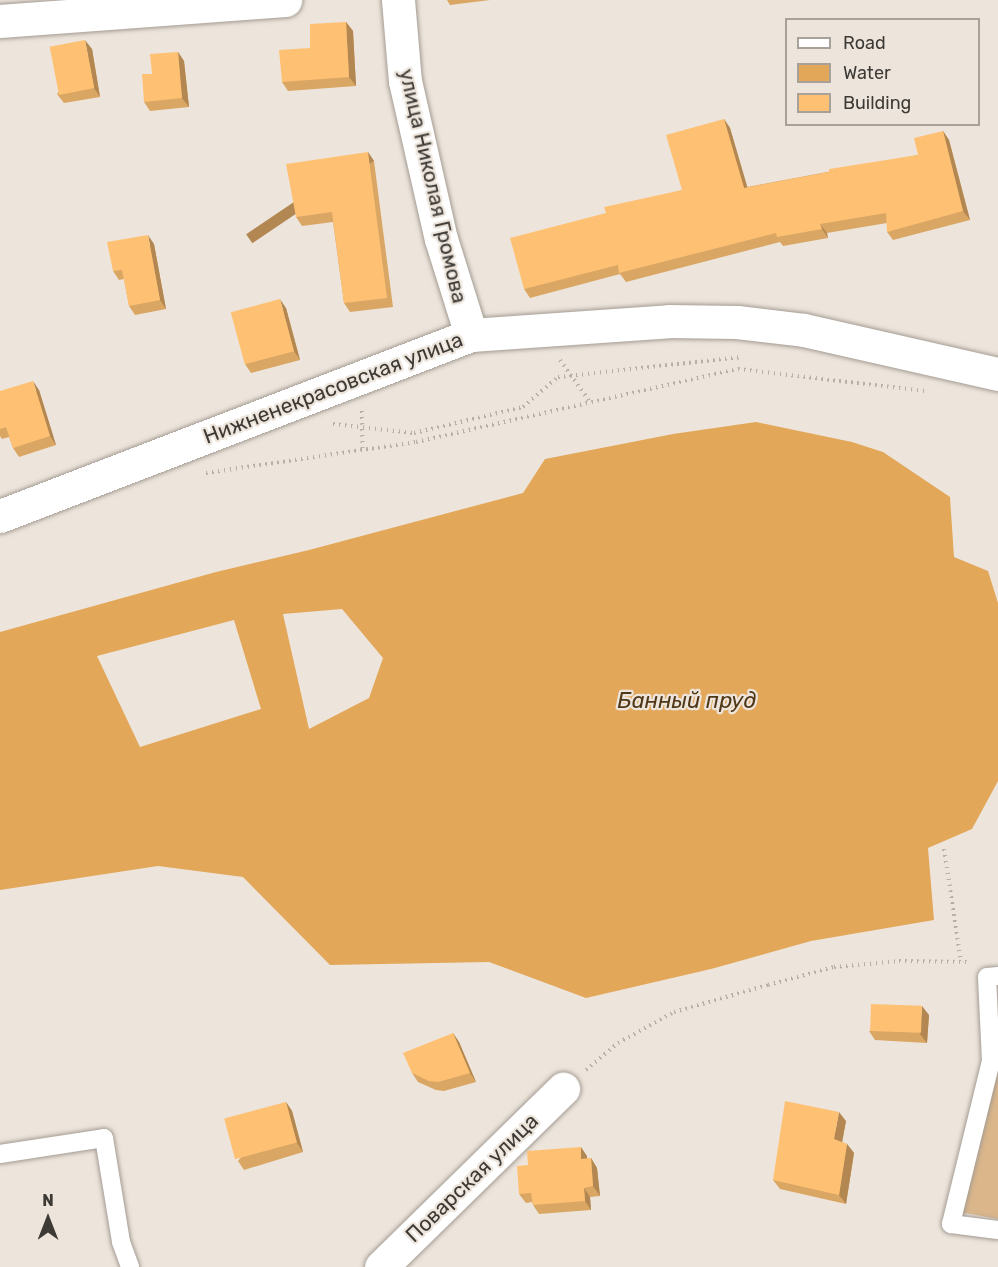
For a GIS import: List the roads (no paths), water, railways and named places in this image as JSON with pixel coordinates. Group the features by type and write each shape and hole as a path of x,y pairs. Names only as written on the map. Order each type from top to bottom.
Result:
{"street":[{"path":"0,21 285,0"},
{"name":"улица Николая Громова","path":"398,0 407,91 441,239 471,335"},
{"name":"Нижненекрасовская улица","path":"0,516 471,335 669,321 737,322 804,330 998,375"},
{"name":"Поварская улица","path":"381,1267 563,1089"}],"lane":[{"path":"998,976 987,977 994,1058 951,1224 998,1230"},
{"path":"0,1154 105,1138 121,1242 130,1267"}],"water":[{"name":"Банный пруд","path":"756,422 852,442 883,452 950,497 954,557 988,571 998,603 998,781 972,829 928,848 934,920 811,941 711,969 586,998 489,962 330,965 243,877 158,866 0,890 0,632 216,572 309,550 523,493 545,459 673,434","holes":["342,609 383,658 369,698 309,729 283,614","234,620 261,709 140,747 97,656"]}]}
